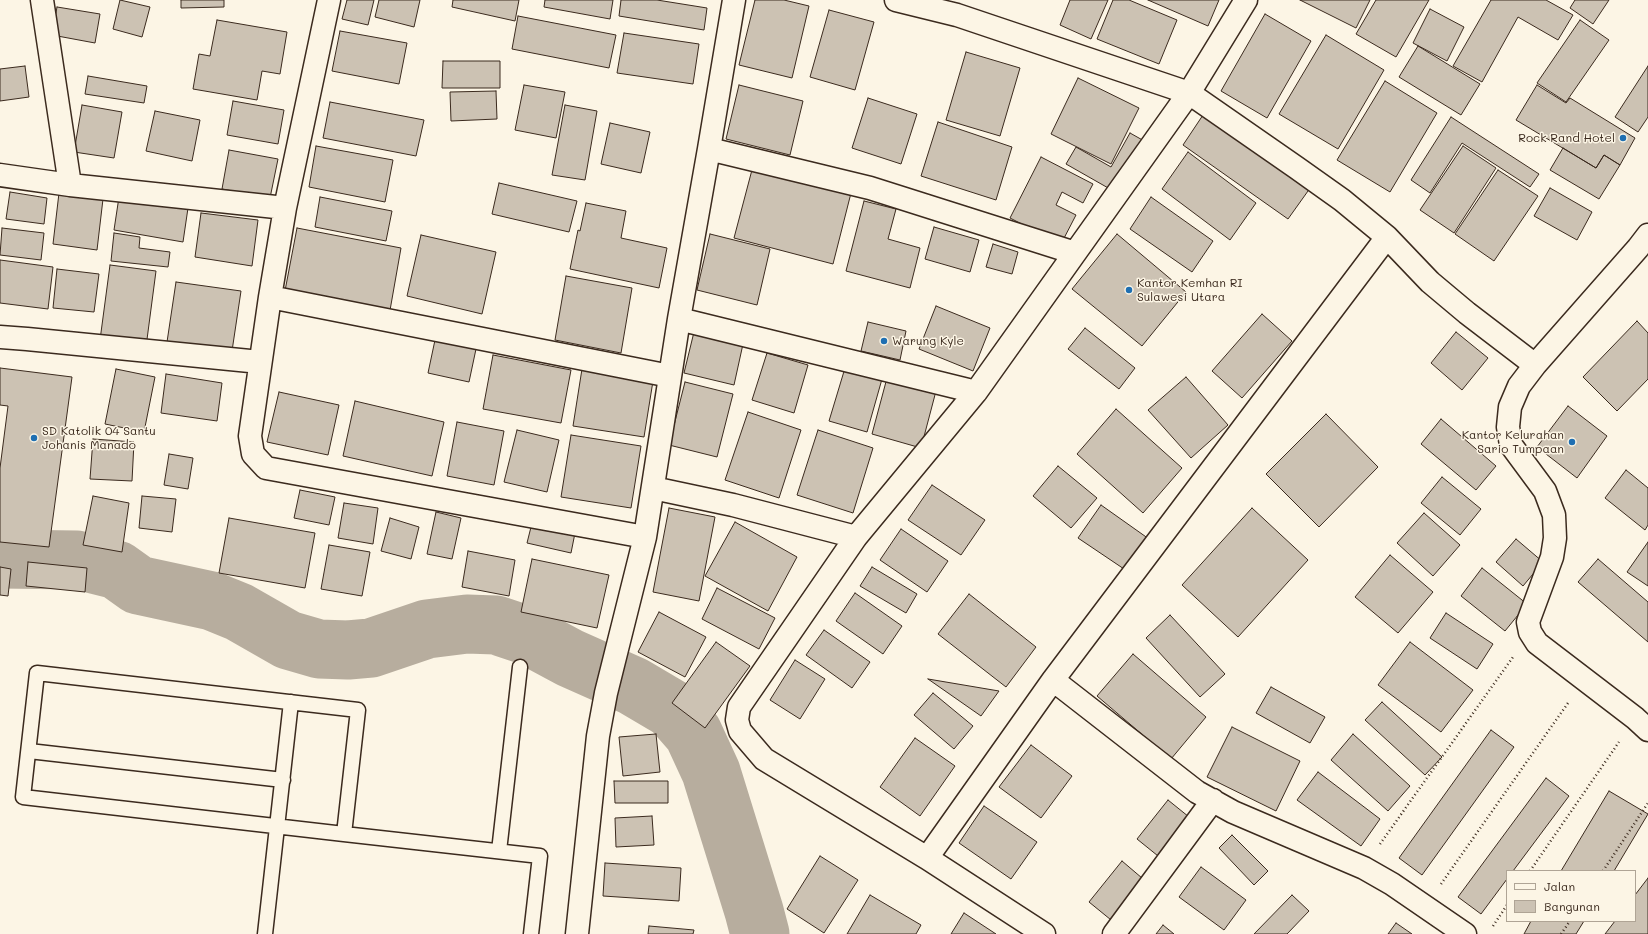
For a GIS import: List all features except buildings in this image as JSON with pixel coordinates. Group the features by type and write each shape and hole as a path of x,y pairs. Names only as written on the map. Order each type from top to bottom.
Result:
{"street":[{"path":"42,0 70,185"},
{"path":"329,0 284,208 250,436 250,446 253,454 266,468 645,537"},
{"path":"577,934 598,736 616,649 645,537 678,319 710,149 734,0"},
{"path":"896,0 957,15 1189,93 1342,200 1387,237 1430,282 1467,313 1535,365"},
{"path":"1044,934 927,858 764,759 740,731 736,720 738,707 856,537 976,392 1189,93 1246,0"},
{"path":"710,149 870,188 1075,253"},
{"path":"0,175 70,185 284,208"},
{"path":"927,858 1053,680 1387,237"},
{"path":"1641,724 1537,643 1530,632 1528,622 1552,557 1555,538 1554,515 1545,491 1511,445 1508,427 1510,407 1519,386 1535,365 1645,246"},
{"path":"270,297 670,376"},
{"path":"678,319 976,392"},
{"path":"0,337 260,362"},
{"path":"653,488 733,505 856,537"},
{"path":"1053,680 1197,792 1233,812 1364,868 1392,884 1465,934"},
{"path":"1114,934 1213,800"}],"lane":[{"path":"499,851 520,667"},
{"path":"344,834 358,710 37,672 24,797 344,834 540,856 531,934"},
{"path":"265,934 291,702"},
{"path":"29,751 283,780"}],"path":[{"path":"1364,868 1530,632"},
{"path":"1425,907 1585,680"},
{"path":"1531,870 1641,724"},
{"path":"1604,870 1648,803"},
{"path":"1491,928 1506,906"},
{"path":"1561,934 1569,922"}],"waterway":[{"path":"0,559 77,560 117,570 138,585 212,601 239,612 288,640 319,649 348,650 371,648 427,629 467,624 496,625 529,636 570,658 633,686 672,709 693,733 711,772 760,934"}],"place":[{"name":"Rock Rand Hotel","path":"1623,138"},
{"name":"Kantor Kemhan RI Sulawesi Utara","path":"1129,290"},
{"name":"Warung Kyle","path":"884,341"},
{"name":"SD Katolik 04 Santu Johanis Manado","path":"34,438"},
{"name":"Kantor Kelurahan Sario Tumpaan","path":"1572,442"}]}
